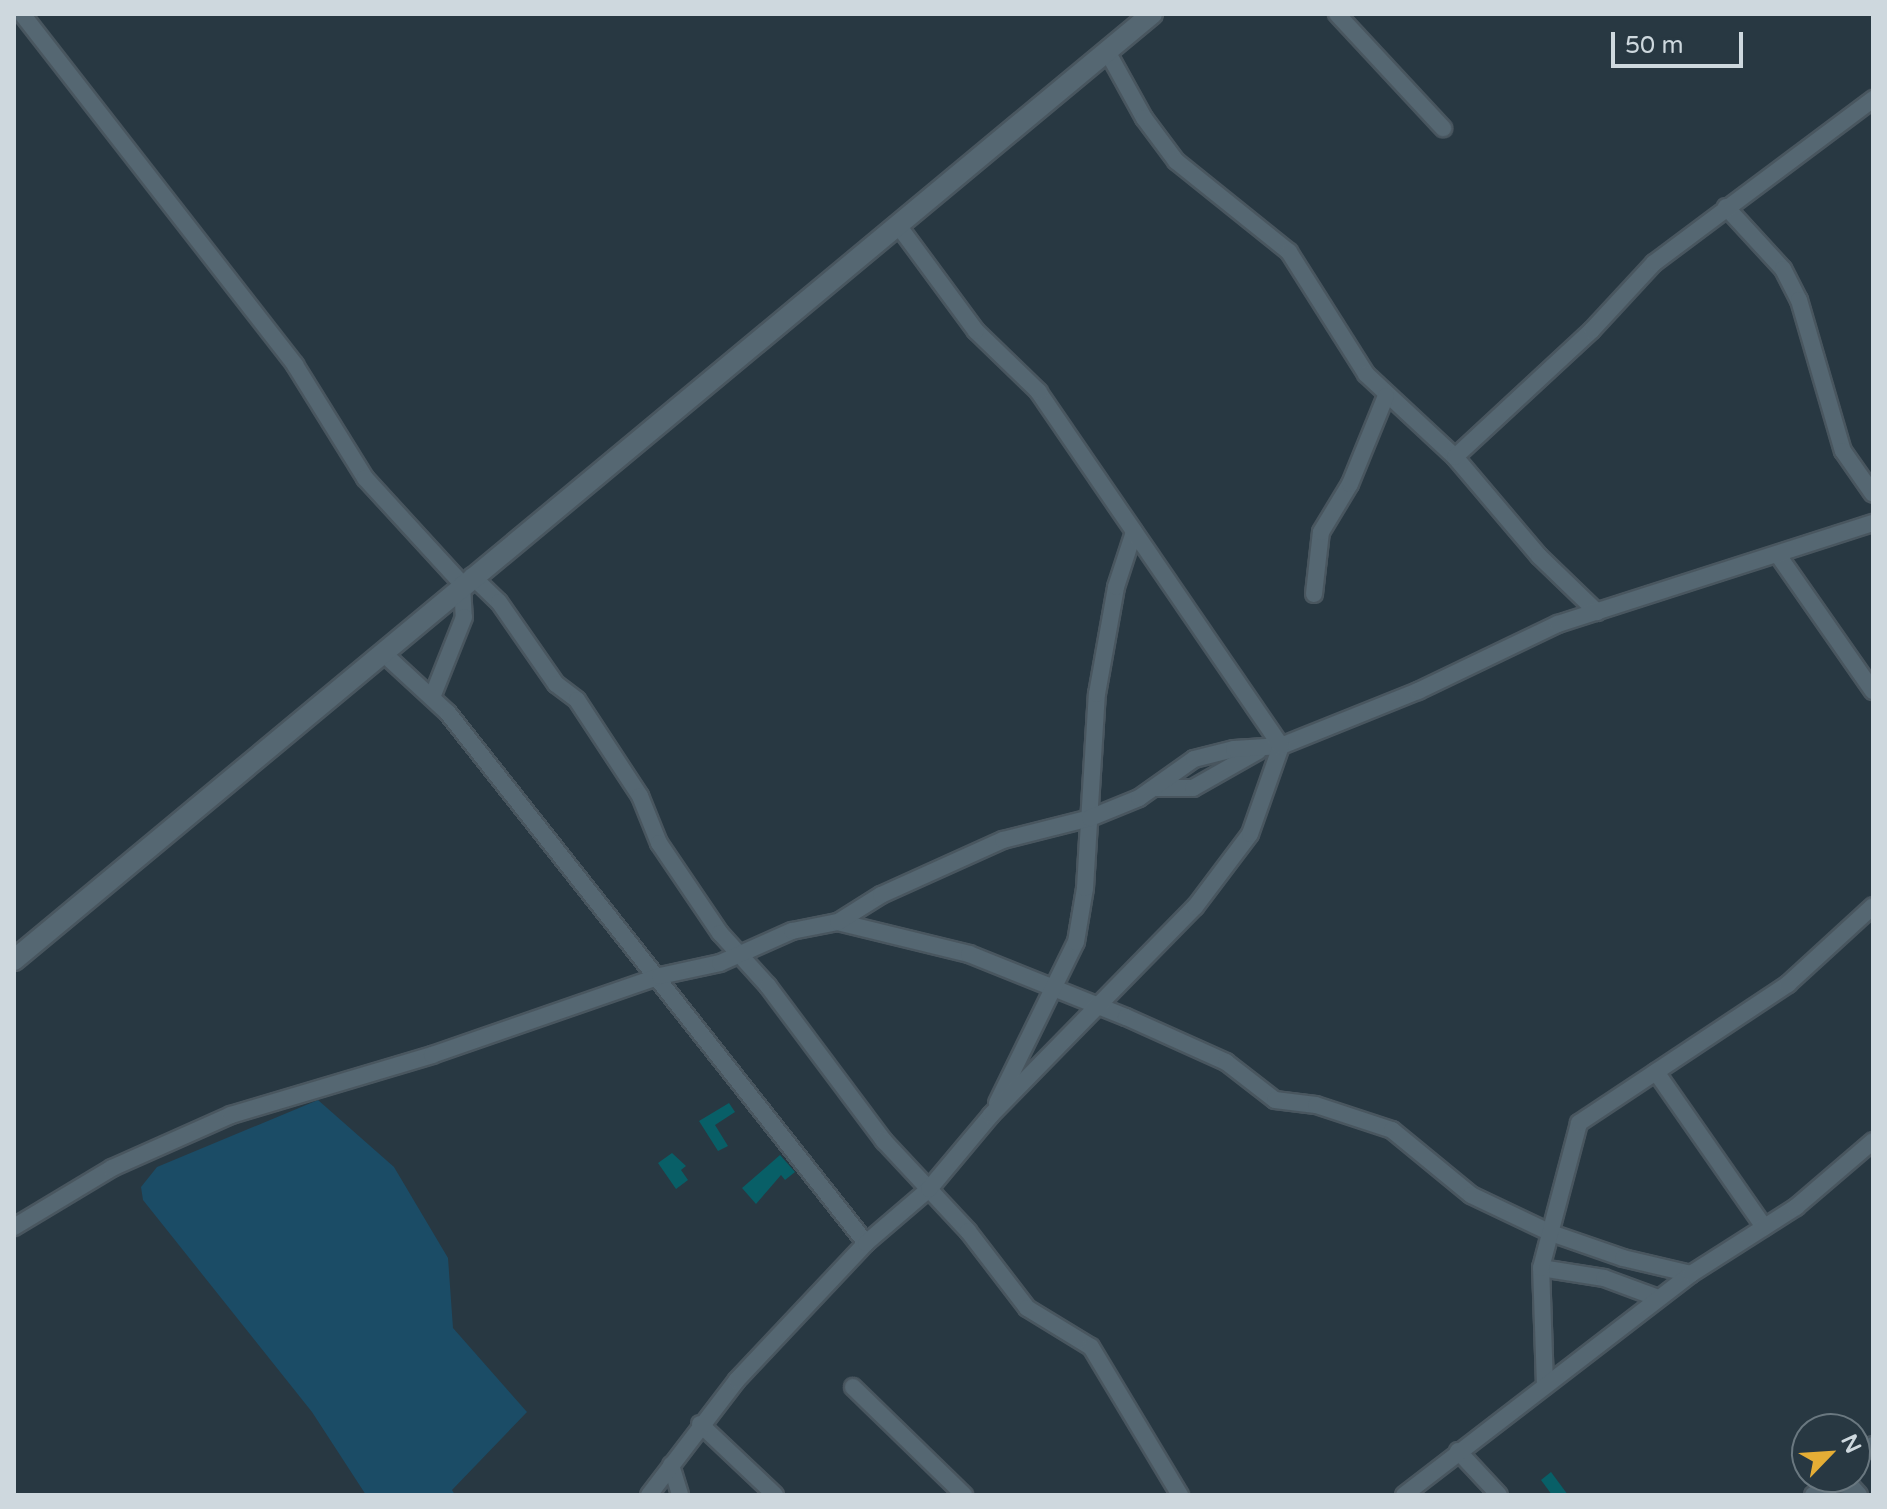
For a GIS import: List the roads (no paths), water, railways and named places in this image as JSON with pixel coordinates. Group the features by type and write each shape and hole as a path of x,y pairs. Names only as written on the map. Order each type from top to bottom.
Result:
{"street":[{"path":"22,14 295,365 365,478 467,580 499,602 556,684 577,700 640,796 659,843 738,956 768,986 884,1141 929,1189 1027,1308 1091,1347 1180,1495"},
{"path":"14,960 467,580 1152,14"},
{"path":"1337,14 1443,128"},
{"path":"1107,51 1144,118 1176,161 1289,252 1352,354 1386,396 1455,457 1539,556 1597,612"},
{"path":"1455,457 1592,330 1654,263 1873,99"},
{"path":"1726,207 1783,269 1799,300 1843,451 1873,494"},
{"path":"649,1495 700,1424 866,1243 929,1189 991,1115 1173,931 1237,852 1260,815 1274,747 1039,392 976,331 897,224"},
{"path":"1314,594 1321,532 1350,484 1386,396"},
{"path":"1154,788 1193,788 1274,747 1418,691 1558,624 1873,523"},
{"path":"991,1115 1050,987 1076,942 1090,818 1097,694 1116,587 1134,532"},
{"path":"1778,555 1873,691"},
{"path":"433,695 464,617 467,580"},
{"path":"382,652 433,695 660,976 866,1243"},
{"path":"14,1227 112,1168 231,1115 432,1055 660,976 738,956 792,931 838,922 881,895 1003,840 1090,818 1154,788 1194,759 1274,747"},
{"path":"1545,1386 1541,1268 1579,1123 1788,984 1873,906"},
{"path":"838,922 945,946 1098,1006 1226,1062 1275,1100 1316,1105 1392,1130 1471,1195 1551,1233 1659,1269 1691,1274"},
{"path":"1656,1072 1764,1227"},
{"path":"1410,1494 1458,1451 1658,1298 1796,1207 1873,1141"},
{"path":"1541,1268 1604,1278 1658,1298"},
{"path":"853,1387 964,1495"},
{"path":"700,1424 775,1495"},
{"path":"1458,1451 1499,1495"},
{"path":"671,1465 680,1495"}]}
